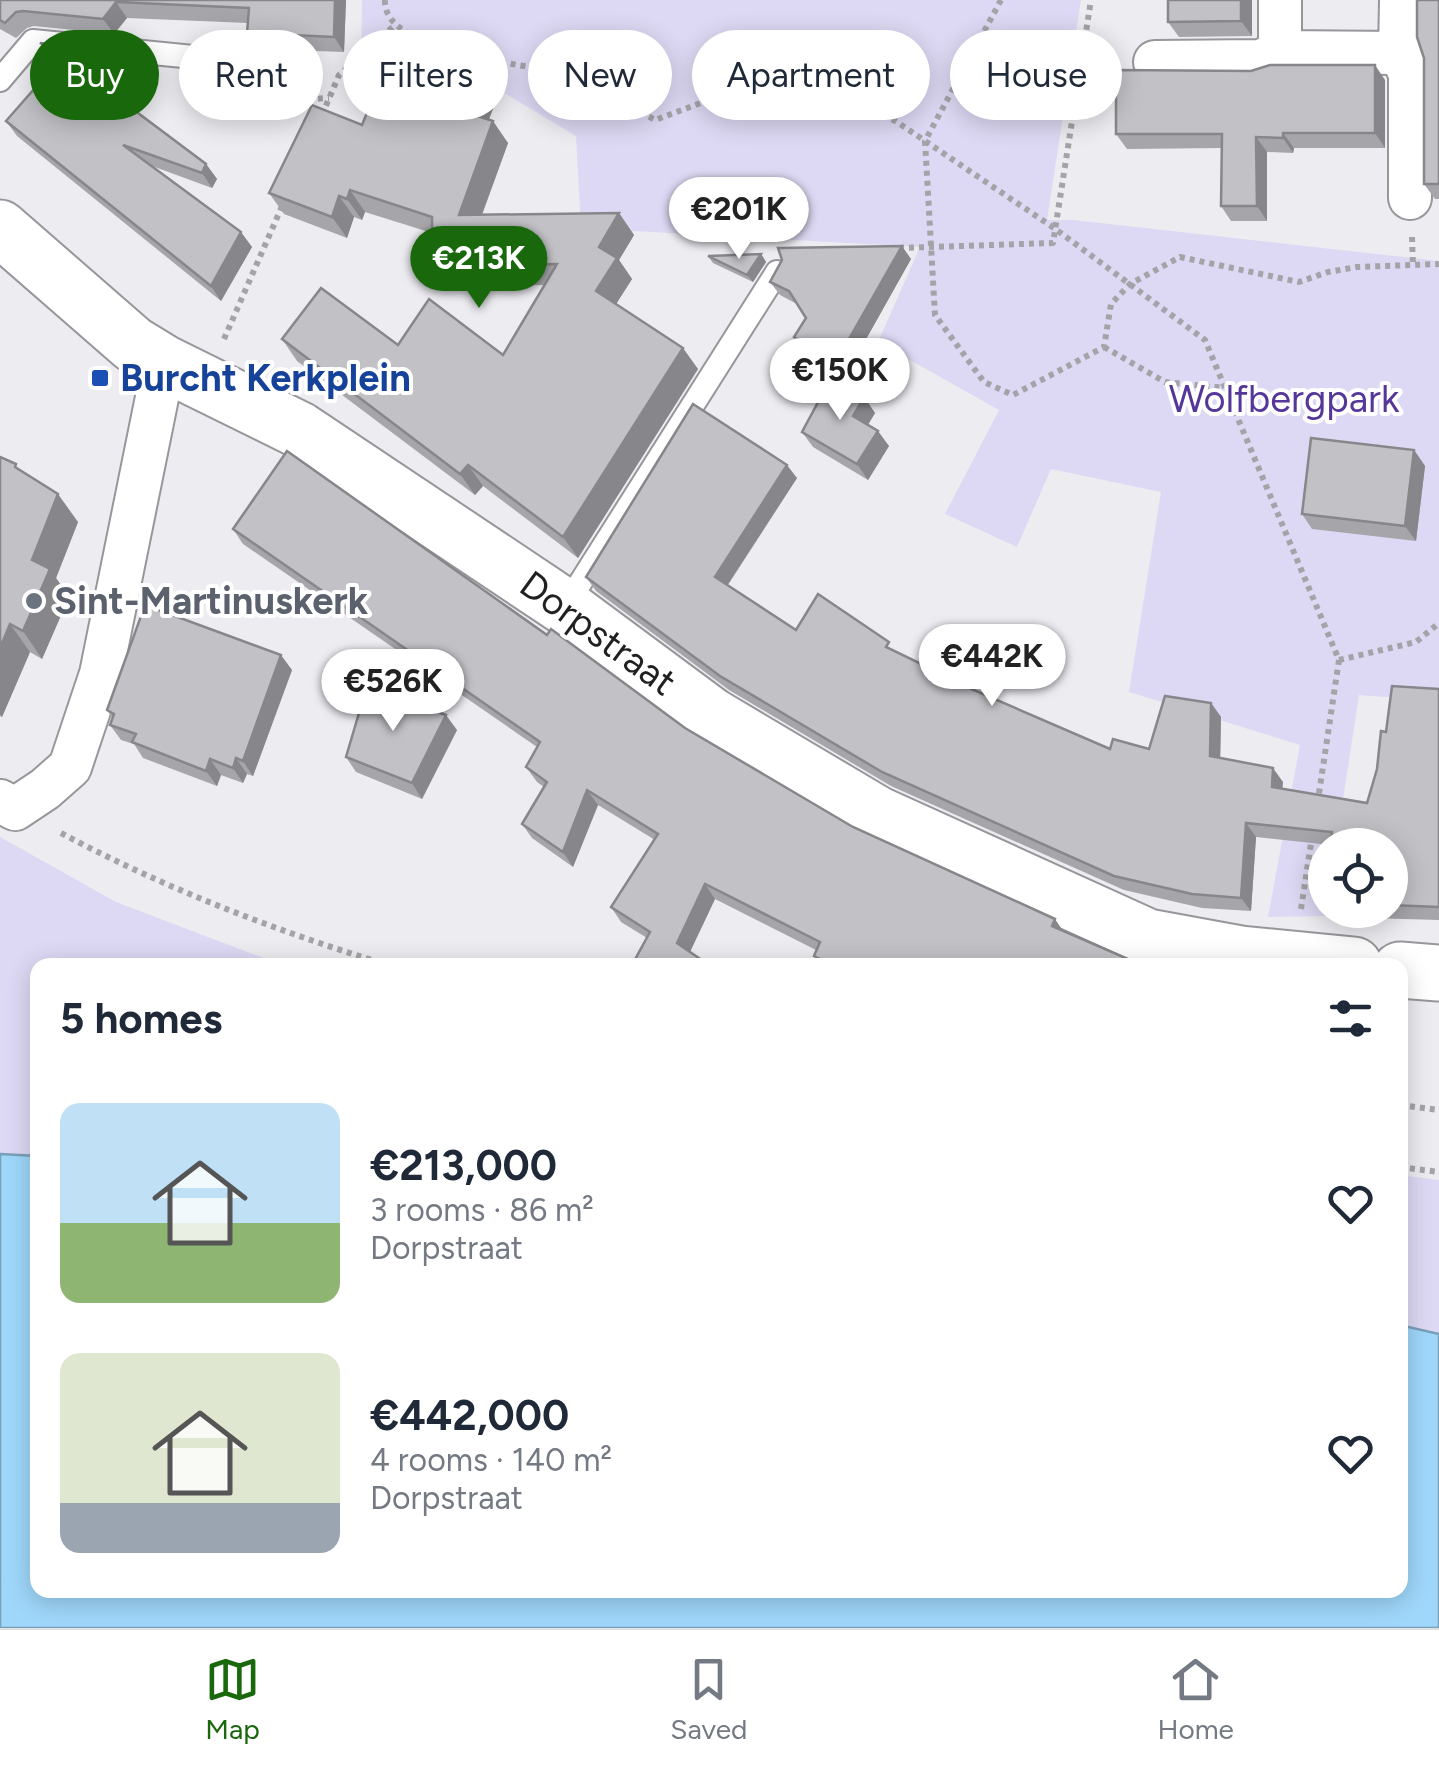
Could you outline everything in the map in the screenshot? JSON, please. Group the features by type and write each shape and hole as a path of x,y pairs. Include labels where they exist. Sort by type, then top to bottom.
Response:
{"street":[{"path":"1280,0 1280,52"},
{"path":"1401,0 1400,53 1410,73 1410,198"},
{"path":"1155,62 1261,60 1280,52 1400,53"},
{"name":"Dorpstraat","path":"0,228 134,344 300,430 565,607 712,716 877,814 1148,937 1278,958"},
{"path":"8,805 45,789 70,767 185,373"},
{"path":"1408,971 1439,974"}],"lane":[{"path":"0,80 33,41 179,56"},
{"path":"565,607 776,272"}],"path":[{"path":"385,0 384,9 395,25 422,41 480,58 570,74 655,120 757,82 801,79 851,95 1054,228 1205,340 1339,660 1316,810"},
{"path":"1001,0 925,141 935,316 984,382 1014,396 1104,347"},
{"path":"884,249 1053,243 1091,0"},
{"path":"323,112 339,75 395,25"},
{"path":"323,98 329,98"},
{"path":"185,373 290,187"},
{"path":"1104,347 1110,304 1130,284 1180,258 1299,282 1357,267 1439,264"},
{"path":"1104,347 1165,382 1226,388"},
{"path":"1339,660 1416,642 1439,623"},
{"path":"8,805 131,870 364,958"},
{"path":"1267,957 1308,842"},
{"path":"1408,1106 1439,1110"},
{"path":"1408,1168 1439,1172"}],"green space":[{"name":"Wolfbergpark","path":"362,0 1081,0 1076,30 950,30 950,120 1062,120 1047,220 1439,261 1439,701 1359,695 1339,828 1308,828 1308,916 1268,917 1300,745 1129,692 1161,492 1051,469 1017,547 945,514 999,410 878,342 920,247 581,228 576,136 549,120 672,120 672,30 528,30 528,107 508,95 508,30 362,30"},
{"path":"0,837 116,902 264,958 30,958 30,1156 0,1154"},
{"path":"1408,1176 1439,1180 1439,1334 1408,1327"}],"water":[{"path":"0,1154 30,1156 30,1598 1408,1598 1408,1327 1439,1334 1439,1628 0,1628"}],"building":[{"path":"0,0 335,0 334,37 323,36 323,30 247,30 249,8 116,2 103,19 23,11 16,12 5,23 0,20"},
{"path":"1168,0 1241,0 1241,21 1168,22"},
{"path":"1417,0 1439,0 1439,184 1424,184 1424,58 1417,37"},
{"path":"1270,65 1375,65 1375,133 1283,133 1283,138 1256,137 1257,206 1221,206 1222,134 1116,134 1116,120 1122,120 1122,70 1251,71"},
{"path":"30,94 30,120 147,120 206,164 202,173 123,145 241,232 211,286 6,121"},
{"path":"323,109 362,125 364,120 493,121 459,215 619,213 599,247 617,258 596,291 683,348 563,537 468,465 460,474 282,339 321,288 398,345 429,299 503,355 557,264 433,265 432,217 350,190 347,199 339,196 332,217 269,193 305,120 323,120"},
{"path":"902,246 837,360 794,337 806,318 789,291 770,282 782,260 778,248"},
{"path":"761,254 747,275 708,256"},
{"path":"831,378 864,397 853,416 878,431 857,464 802,432"},
{"path":"693,404 787,465 715,577 796,630 818,594 889,642 886,647 939,675 1110,749 1113,739 1149,749 1165,696 1211,703 1210,756 1273,768 1272,787 1367,803 1377,769 1381,731 1386,732 1392,686 1439,689 1439,907 1408,906 1408,828 1308,829 1246,823 1241,898 1192,894 1114,876 882,772 720,676 586,577"},
{"path":"1311,438 1414,450 1405,526 1302,514"},
{"path":"287,451 547,635 551,629 685,728 853,827 1055,919 1052,926 1126,958 818,958 814,956 820,942 705,884 677,943 699,958 636,958 650,932 611,907 658,834 587,790 563,852 522,824 547,782 526,767 540,742 233,529"},
{"path":"0,457 58,494 32,560 50,569 23,631 10,624 0,648"},
{"path":"145,605 281,655 243,761 236,758 233,768 210,759 206,771 132,742 136,734 110,725 114,714 107,710"},
{"path":"367,686 446,715 412,783 346,757"}],"place":[{"name":"Burcht Kerkplein","path":"100,378"},
{"name":"Sint-Martinuskerk","path":"34,601"}]}
